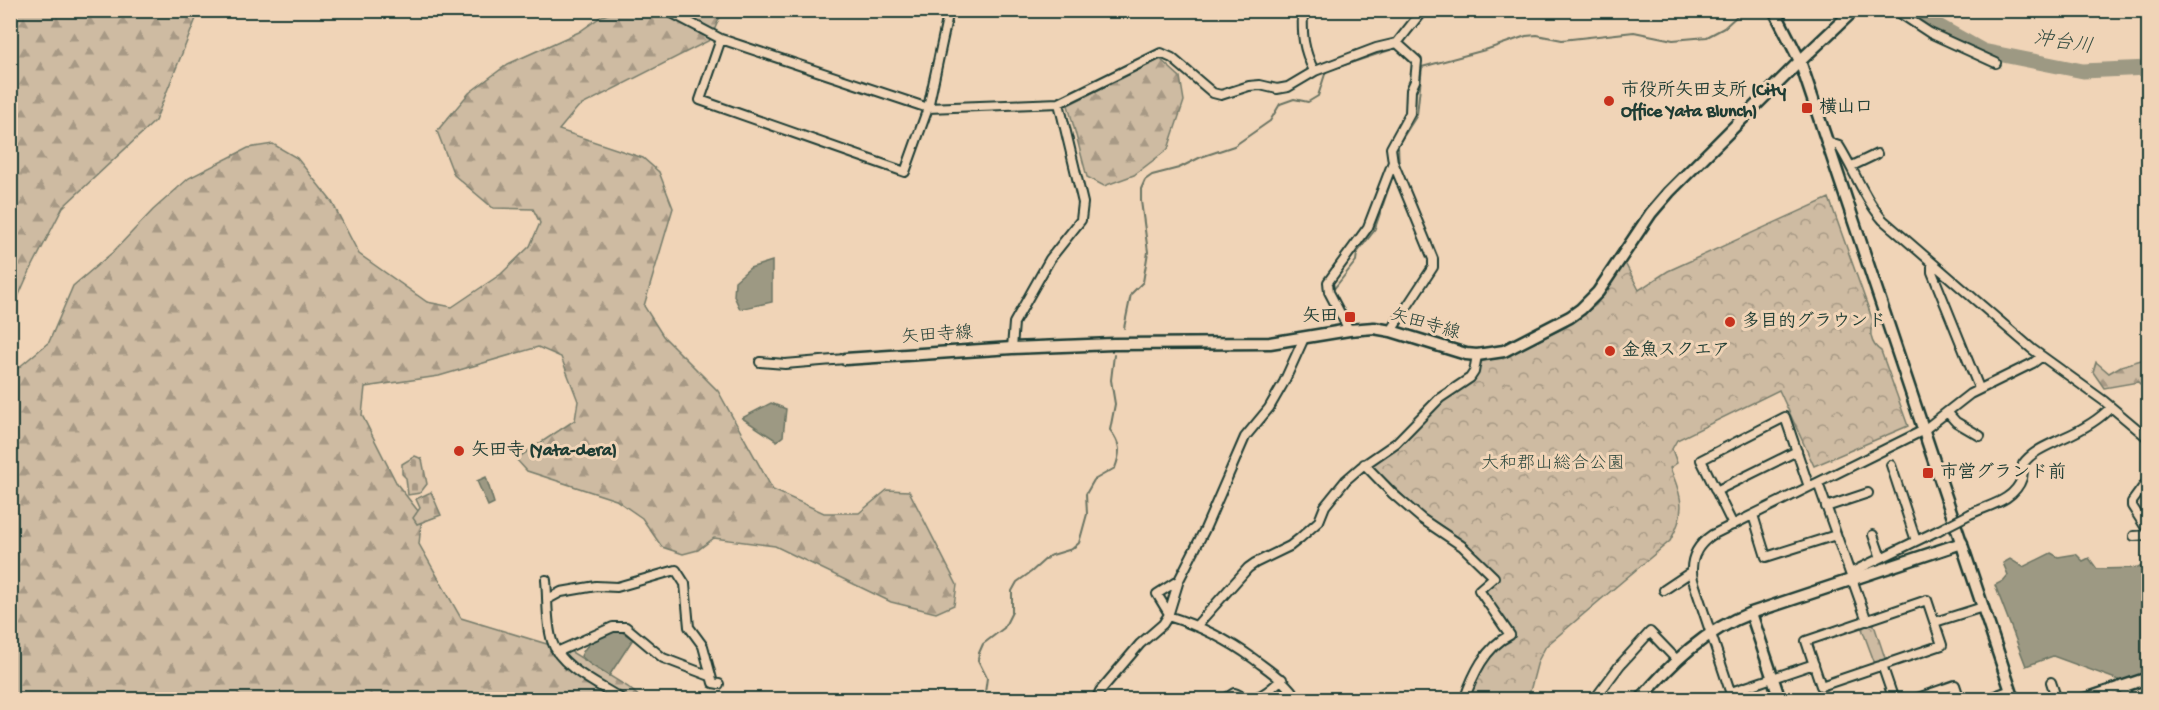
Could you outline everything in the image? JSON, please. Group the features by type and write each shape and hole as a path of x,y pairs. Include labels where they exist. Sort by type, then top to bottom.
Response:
{"street":[{"path":"666,10 721,39 928,108 1059,103 1161,52 1172,58 1213,93 1221,95 1260,85 1277,89 1288,87 1314,71 1376,48 1397,44 1423,10"},
{"path":"721,39 700,100 905,172 928,108 949,10"},
{"path":"1302,10 1304,51 1314,71"},
{"path":"1773,10 1800,61 2013,695 1984,699"},
{"name":"矢田寺線","path":"845,359 1113,344 1270,343 1374,328 1477,355 1493,354 1514,347 1570,317 1589,302 1665,196 1854,10"},
{"path":"1895,10 1930,33 1996,63"},
{"path":"1391,331 1433,267 1433,259 1395,168 1391,148 1410,113 1411,90 1417,67 1417,61 1397,44"},
{"path":"1012,348 1014,323 1050,259 1081,220 1083,203 1059,103"},
{"path":"1827,142 1839,146 1876,212 2041,357 2111,407 2148,438"},
{"path":"1852,166 1877,154"},
{"path":"1349,330 1329,292 1328,282 1368,226 1395,168"},
{"path":"1932,262 1932,272 1979,388"},
{"path":"1096,699 1133,651 1163,624 1179,580 1205,529 1245,437 1277,395 1292,368 1304,338"},
{"path":"1197,625 1248,568 1290,546 1300,538 1319,521 1325,506 1346,480 1364,464 1396,443 1440,398 1470,378 1474,372 1477,355"},
{"path":"1814,664 1772,678 1732,696 1691,572 1695,551 1702,543 1733,525 1924,430 1979,388 2041,357"},
{"path":"760,362 785,364 845,359"},
{"path":"1851,576 1881,558 1972,513 1999,503 2013,492 2022,480 2026,460 2106,413 2111,407"},
{"path":"1947,412 1956,422 1980,436"},
{"path":"1733,525 1701,460 1785,417 1809,487"},
{"path":"1716,491 1797,451"},
{"path":"1364,464 1393,494 1422,519 1462,546 1494,577 1479,590 1510,635 1499,642 1482,661 1471,680 1464,699"},
{"path":"1891,465 1916,541"},
{"path":"2134,536 2148,533 2132,506 2132,502 2148,480"},
{"path":"1818,483 1867,621"},
{"path":"1826,507 1868,493"},
{"path":"1753,515 1766,558 1836,535"},
{"path":"1873,535 1881,558"},
{"path":"1641,699 1692,646 1711,632 1750,613 1851,576 1962,543"},
{"path":"548,599 561,592 596,586 617,587 676,570 685,584 689,627 703,646 713,683 719,684"},
{"path":"1665,590 1691,572"},
{"path":"546,580 552,641 557,652 568,664 623,699"},
{"path":"1179,580 1157,594 1168,614 1197,625 1240,647 1282,679 1298,699"},
{"path":"1927,600 1935,622 1942,645 1821,686 1806,641 1927,600"},
{"path":"1935,622 1983,607"},
{"path":"1750,613 1780,699"},
{"path":"557,652 613,627 626,627 663,658 710,675"},
{"path":"1594,699 1620,665 1650,632 1677,660"},
{"path":"1882,665 1894,699"},
{"path":"2082,699 2148,678"},
{"path":"1223,699 1234,693 1246,698 1256,696 1270,690 1282,679"},
{"path":"2051,682 2057,699"},
{"path":"1912,699 1955,685 1960,699"},
{"path":"2122,686 2130,699"}],"green space":[{"path":"11,10 199,11 155,121 63,207 11,313"},
{"path":"620,10 722,12 710,40 578,107 559,130 643,158 659,172 673,208 644,306 663,336 718,391 773,490 824,513 859,513 887,490 909,491 957,585 954,605 936,613 891,602 775,546 714,538 698,550 683,554 662,547 642,518 616,500 527,471 516,459 575,420 578,401 561,357 538,347 439,376 365,387 362,415 397,484 422,516 419,544 461,618 570,651 628,687 642,699 11,700 11,374 49,342 73,286 113,252 153,210 189,178 248,148 273,144 297,158 332,202 359,254 427,302 452,307 501,274 530,246 540,223 533,209 493,208 454,175 437,131 469,93 508,64 579,32 602,16"},
{"path":"1160,59 1180,77 1184,101 1168,149 1134,175 1104,186 1087,177 1068,105"},
{"name":"大和郡山総合公園","path":"1829,198 1873,321 1871,333 1873,341 1881,351 1908,426 1814,466 1779,390 1677,440 1672,449 1677,463 1670,468 1680,496 1681,513 1670,541 1546,646 1538,661 1528,699 1465,699 1483,663 1512,632 1482,591 1497,575 1463,540 1421,513 1369,463 1441,402 1474,378 1482,361 1506,357 1566,327 1596,305 1625,263 1639,290 1668,271"},
{"path":"2148,358 2148,392 2138,382 2104,388 2093,372 2096,362 2109,373 2121,366"},
{"path":"415,456 422,459 427,484 420,493 408,495 406,478 402,474 402,464"},
{"path":"431,492 441,515 417,524 413,518 420,508 416,499"},
{"path":"1873,622 1886,661 1875,664 1861,626"}],"shaded area":[{"path":"772,261 772,302 740,309 734,296 735,281 750,268"},
{"path":"771,403 786,409 783,436 777,441 742,418"},
{"path":"486,477 494,503 488,506 477,481"},
{"path":"2051,553 2058,557 2076,554 2083,561 2089,558 2097,569 2138,568 2148,562 2148,672 2121,681 2053,656 2026,666 1995,585 2008,575 2003,563 2010,559 2023,567"},
{"path":"613,630 619,630 633,639 609,676 581,656 594,640"}],"waterway":[{"path":"1124,328 1131,294 1143,282 1148,252 1141,201 1141,189 1145,180 1152,175 1179,168 1201,157 1234,146 1270,121 1280,104 1294,99 1308,102 1318,96 1326,71 1396,48 1413,65 1422,67 1526,36 1537,35 1562,40 1634,32 1673,40 1707,37 1724,28 1738,15 1739,10"},
{"name":"沖台川","path":"1910,10 1983,51 2083,71 2148,68"},
{"path":"1399,168 1398,145 1417,115 1422,67"},
{"path":"1333,290 1356,261 1357,253 1374,231 1392,178 1396,173"},
{"path":"984,700 987,678 978,660 979,653 983,644 1004,628 1012,612 1012,591 1017,582 1049,556 1072,549 1079,543 1087,514 1086,494 1094,480 1115,468 1119,448 1110,430 1115,404 1111,380 1114,355"}],"place":[{"name":"市役所矢田支所 (City Office Yata Blunch)","path":"1609,101"},
{"name":"横山口","path":"1807,108"},
{"name":"矢田","path":"1350,317"},
{"name":"多目的グラウンド","path":"1730,322"},
{"name":"金魚スクエア","path":"1610,351"},
{"name":"矢田寺 (Yata-dera)","path":"459,451"},
{"name":"市営グランド前","path":"1928,473"}]}
